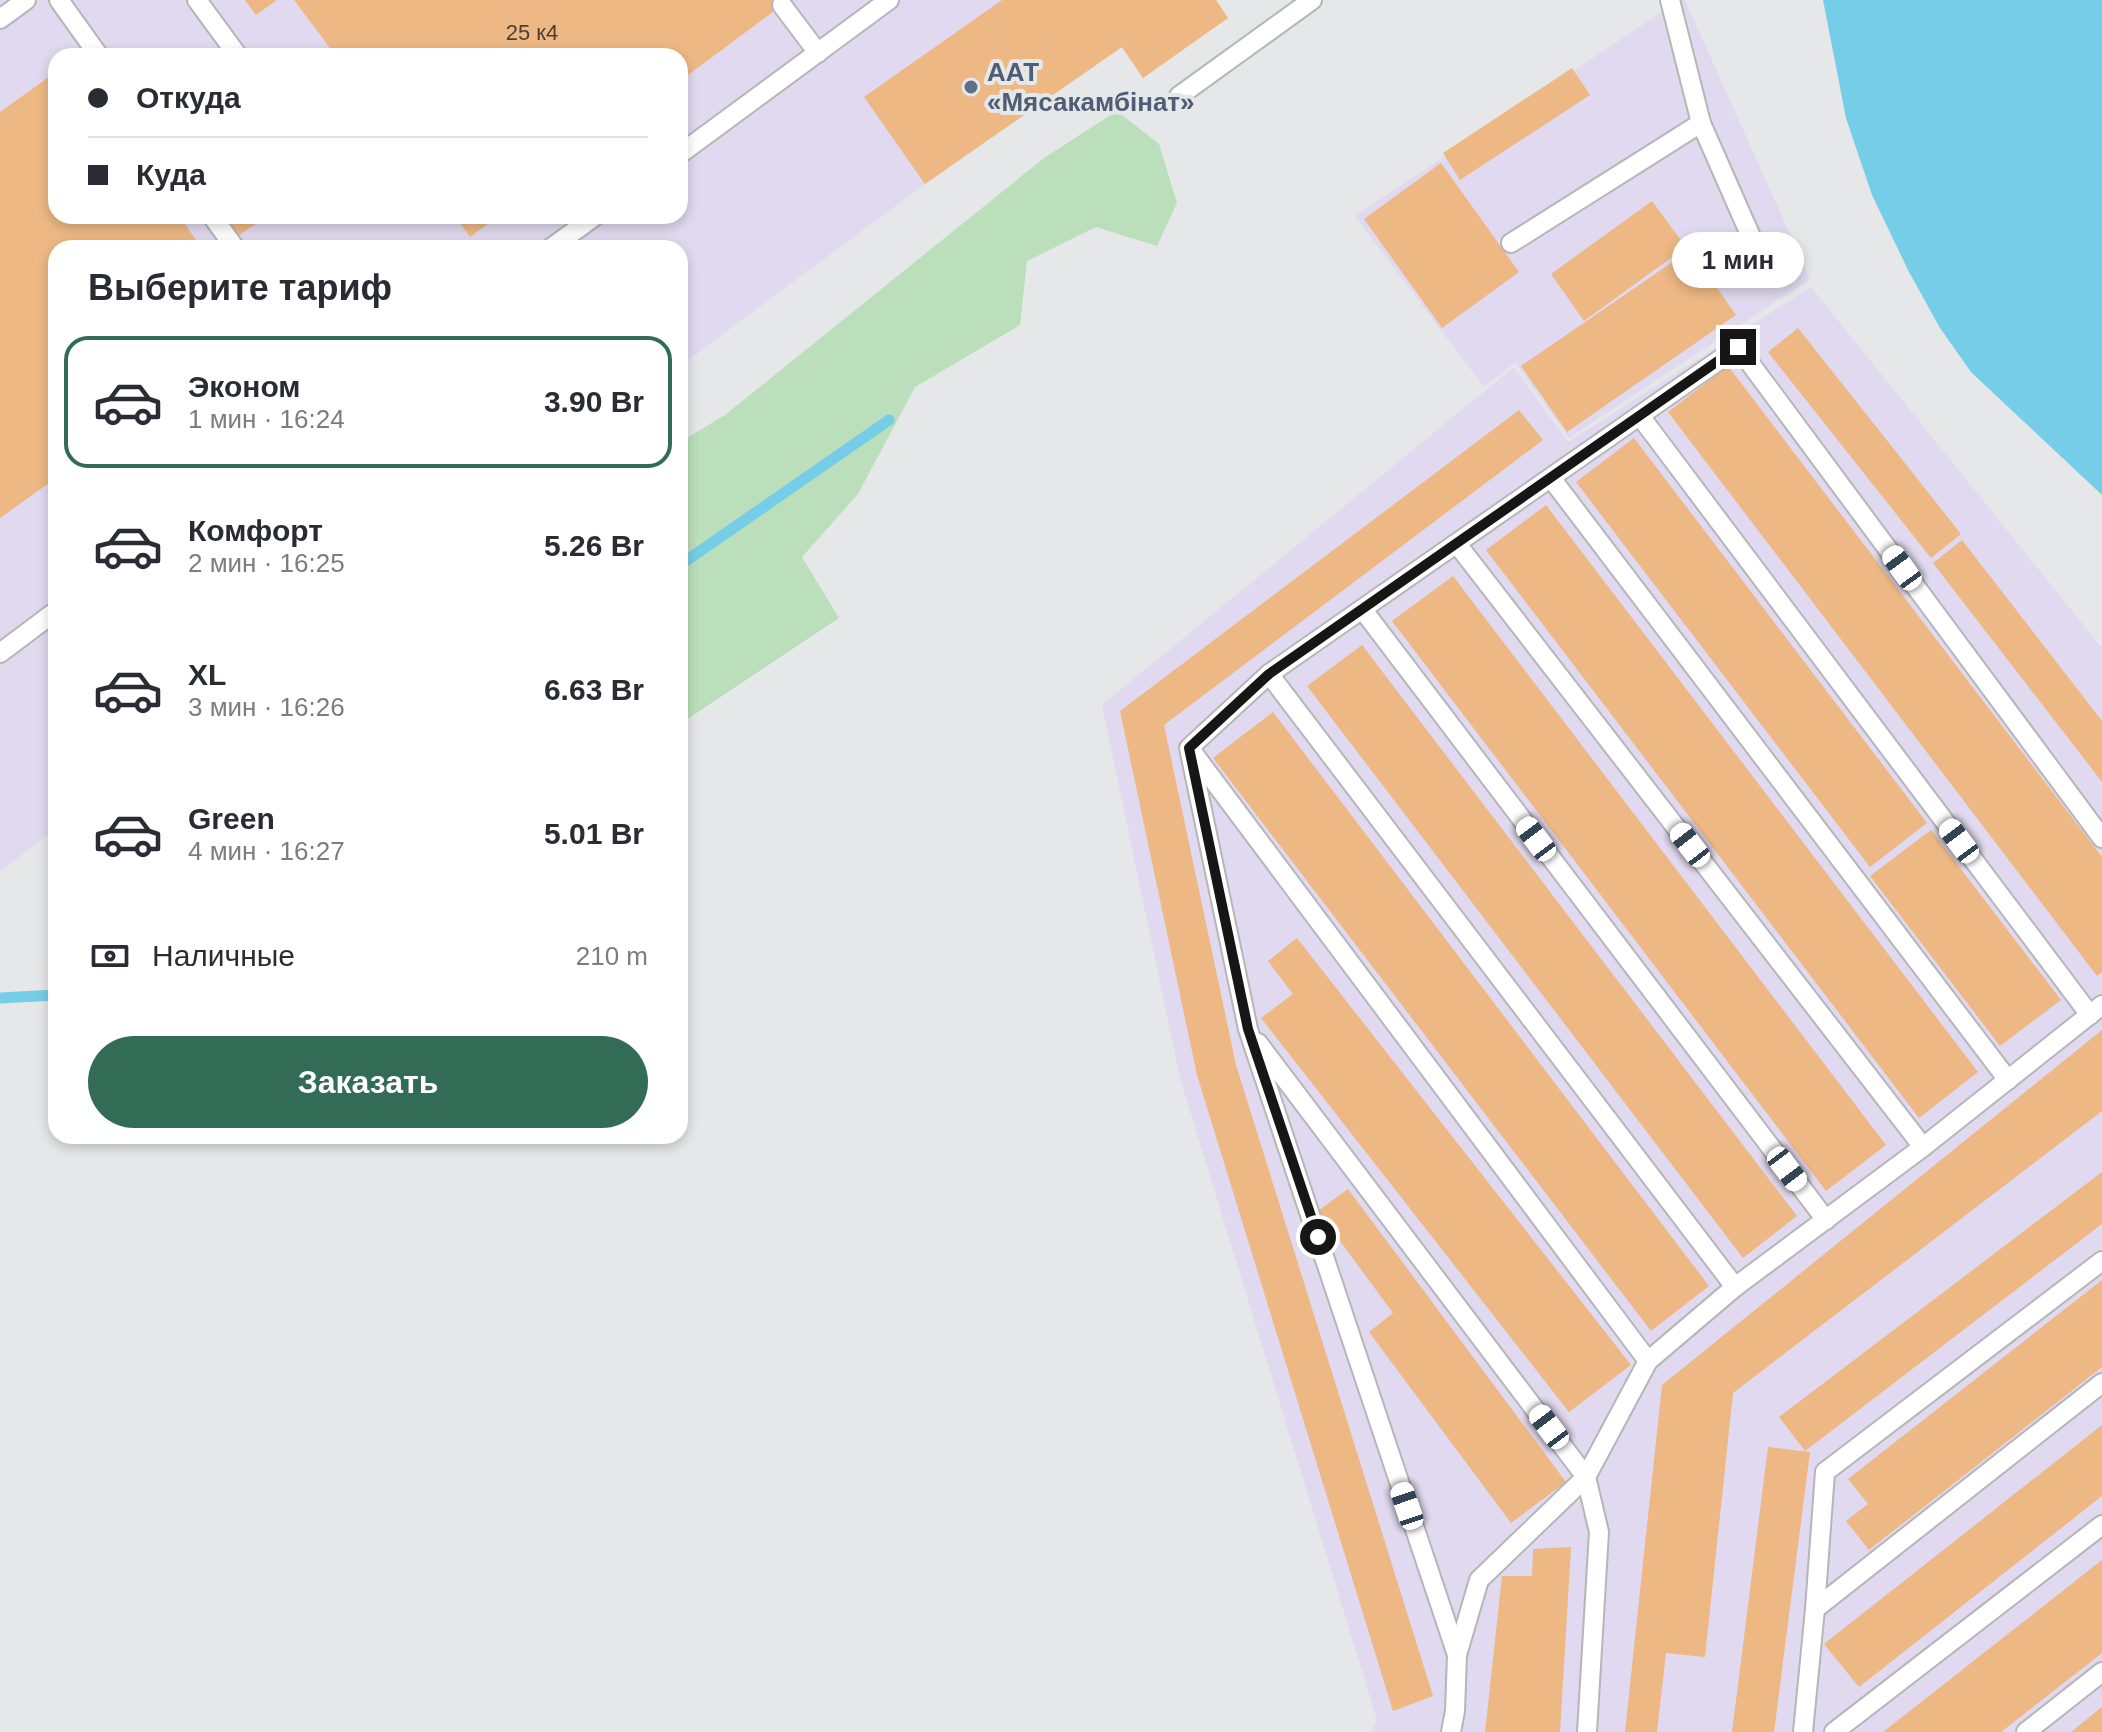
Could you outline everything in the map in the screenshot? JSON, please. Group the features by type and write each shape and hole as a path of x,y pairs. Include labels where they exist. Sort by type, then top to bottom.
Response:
{"lane":[{"path":"0,19 26,0"},
{"path":"59,0 93,48"},
{"path":"197,0 232,48"},
{"path":"688,148 889,0"},
{"path":"1179,96 1312,0"},
{"path":"1670,0 1701,123 1763,264"},
{"path":"782,5 818,53"},
{"path":"1511,243 1701,123"},
{"path":"562,240 584,224"},
{"path":"1189,748 1269,674 1738,347 2102,838"},
{"path":"1451,1732 1457,1655 1479,1580 1586,1477 1648,1361 1735,1287 1923,1147 2096,1010 1640,416"},
{"path":"1551,478 2008,1080"},
{"path":"1457,544 1923,1147"},
{"path":"1363,610 1826,1220"},
{"path":"0,653 48,617"},
{"path":"1269,674 1735,1287"},
{"path":"1189,748 1248,1029 1457,1655"},
{"path":"1189,748 1648,1361"},
{"path":"1248,1029 1586,1477 1599,1532 1587,1732"},
{"path":"1803,1732 1825,1472 2102,1261"},
{"path":"1815,1609 2102,1383"},
{"path":"1834,1732 2102,1525"},
{"path":"2026,1732 2102,1672"}],"shaded area":[{"path":"0,0 1216,0 1228,18 1143,78 1121,47 925,184 688,360 688,240 48,240 48,835 0,871"},
{"path":"1680,0 1685,0 1810,279 1569,438 1515,363 1484,387 1355,216"},
{"path":"1811,287 2102,648 2102,1732 1371,1732 1377,1720 1180,1078 1102,705 1514,367 1568,442"}],"green space":[{"path":"1117,111 1159,144 1177,203 1157,246 1096,227 1027,261 1020,325 915,387 858,494 802,557 839,618 688,719 688,437 725,415 1044,158"}],"water":[{"path":"1823,0 2102,0 2102,495 1971,372 1940,328 1872,195 1846,118"}],"building":[{"path":"245,0 277,0 256,15"},
{"path":"294,0 789,0 688,75 688,48 330,48"},
{"name":"ААТ «Мясакамбінат»","path":"1002,0 1216,0 1228,18 1143,78 1122,47 925,184 864,97"},
{"path":"1572,68 1590,95 1460,180 1443,153"},
{"path":"48,78 48,224 185,224 196,240 48,240 48,484 0,518 0,112"},
{"path":"1441,163 1519,272 1442,328 1364,219"},
{"path":"1652,201 1686,247 1584,321 1551,274"},
{"path":"211,224 255,224 232,240 222,240"},
{"path":"461,224 488,224 470,237"},
{"path":"1690,250 1736,315 1567,432 1521,366"},
{"path":"1798,328 1961,534 1931,558 1768,352"},
{"path":"1728,366 2102,857 2102,972 2097,976 1668,412"},
{"path":"1519,410 1543,440 1164,725 1236,1065 1433,1696 1393,1711 1197,1075 1120,711"},
{"path":"1634,438 1927,823 1870,867 1576,482"},
{"path":"1546,505 1978,1072 1919,1118 1486,550"},
{"path":"1962,540 2102,721 2102,782 1933,563"},
{"path":"1453,576 1886,1145 1826,1191 1392,621"},
{"path":"1362,645 1797,1216 1743,1258 1307,686"},
{"path":"1273,712 1709,1286 1651,1331 1213,758"},
{"path":"1931,830 2061,1000 2000,1046 1870,876"},
{"path":"1297,938 1631,1365 1569,1412 1261,1018 1293,994 1268,961"},
{"path":"2102,1030 2102,1111 1733,1393 1705,1657 1666,1653 1657,1732 1625,1732 1662,1385"},
{"path":"2102,1172 2102,1224 1805,1451 1779,1417"},
{"path":"1348,1189 1566,1482 1511,1523 1369,1332 1393,1313 1318,1211"},
{"path":"2102,1280 2102,1367 1869,1550 1846,1521 1868,1504 1848,1479"},
{"path":"2102,1425 2102,1496 1859,1687 1824,1644"},
{"path":"1768,1447 1810,1452 1774,1732 1732,1732"},
{"path":"1571,1547 1560,1732 1485,1732 1502,1576 1532,1576 1533,1549"},
{"path":"2102,1560 2102,1653 2001,1732 1883,1732"},
{"path":"2102,1707 2102,1732 2071,1732"}],"waterway":[{"path":"688,559 889,420"},
{"path":"0,998 48,995"}],"place":[{"name":"ААТ «Мясакамбінат»","path":"971,87"}],"route":[{"path":"1318,1237 1248,1029 1189,748 1269,674 1738,347"}]}
